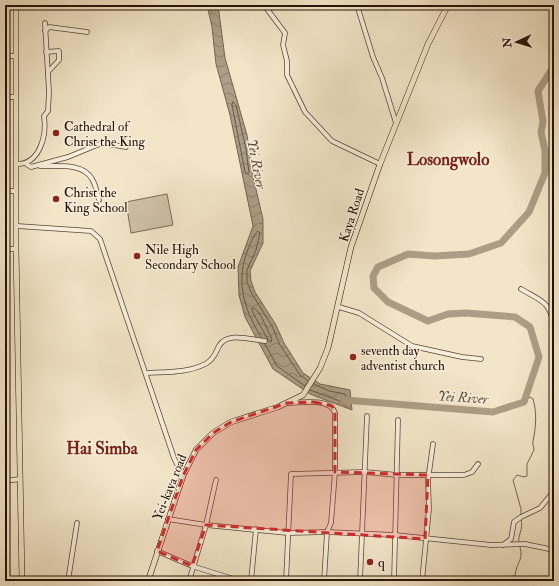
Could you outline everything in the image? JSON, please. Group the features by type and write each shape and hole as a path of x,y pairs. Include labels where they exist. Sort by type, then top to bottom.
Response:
{"main road":[{"path":"16,5 16,249 22,581"},
{"name":"Kaya Road","path":"303,395 317,373 328,348 339,307 351,247 380,164 428,44 448,5"},
{"name":"Yei-kaya road","path":"148,581 183,476 196,450 213,433 231,422 287,403 303,395"}],"street":[{"path":"264,5 285,33 283,45 287,61 287,75 305,112 332,141 380,164"},
{"path":"357,5 396,123"},
{"path":"16,164 25,163 40,150 44,138 44,116 48,111 48,72 45,23"},
{"path":"45,31 49,28 87,32"},
{"path":"46,52 59,51 59,60 48,72"},
{"path":"5,56 15,56"},
{"path":"5,97 15,97"},
{"path":"36,166 68,157 102,143 126,147"},
{"path":"25,163 31,167 77,168 87,172 92,179 99,200"},
{"path":"5,191 16,191"},
{"path":"17,226 91,231 100,239 174,458 183,476"},
{"path":"5,249 16,249"},
{"path":"521,289 544,302 552,315 554,326"},
{"path":"339,307 359,313 412,346 462,357 481,359"},
{"path":"146,373 195,368 208,363 213,358 220,343 225,339 250,338 265,341"},
{"path":"287,403 314,402 332,406 335,413 335,472 331,523 327,532 324,581"},
{"path":"360,581 367,416"},
{"path":"394,581 398,420"},
{"path":"422,581 429,509 428,476 433,444"},
{"path":"286,581 291,474 365,472 428,476 468,474 478,464"},
{"path":"5,481 20,479"},
{"path":"189,581 192,566 206,525 216,480"},
{"path":"503,545 511,539 514,522 540,508 554,491"},
{"path":"168,519 206,525 288,533 327,532 362,535 395,535 425,539 503,545 522,544 554,550"},
{"path":"68,581 77,523"},
{"path":"251,581 256,529"},
{"path":"157,551 192,566 240,581"}],"highlighted area":[{"path":"314,402 332,406 335,413 335,472 428,475 425,539 206,525 192,566 157,551 183,476 196,450 213,433 231,422 287,403"}],"shaded area":[{"path":"167,194 173,225 131,233 126,202"}],"water":[{"path":"207,5 218,5 225,58 247,135 254,181 263,219 263,243 250,271 251,281 255,292 276,325 284,343 303,373 320,384 350,390 352,410 310,394 273,369 245,317 239,295 238,267 253,226 230,115 216,64 212,27"}],"waterway":[{"name":"Yei River","path":"342,398 345,400 493,412 524,402 539,357 530,327 515,317 466,313 448,314 428,321 388,302 374,288 373,276 378,267 408,254 434,256 469,254 501,243 529,212 545,173 545,151 541,132 543,122 538,91 554,66"},
{"path":"521,515 521,509 513,480 517,475 524,477 527,476 527,464 534,450 533,442 536,420 533,399 530,397 524,402"},
{"path":"519,543 522,526 521,518"},
{"path":"504,581 505,577 515,576 521,555 520,547"}],"place":[{"name":"Cathedral of Christ the King","path":"56,133"},
{"name":"Christ the King School","path":"56,199"},
{"name":"Nile High Secondary School","path":"137,256"},
{"name":"seventh day adventist church","path":"353,357"},
{"name":"q","path":"370,562"}],"district":[{"name":"Losongwolo","path":"448,159"},
{"name":"Hai Simba","path":"102,448"}]}
